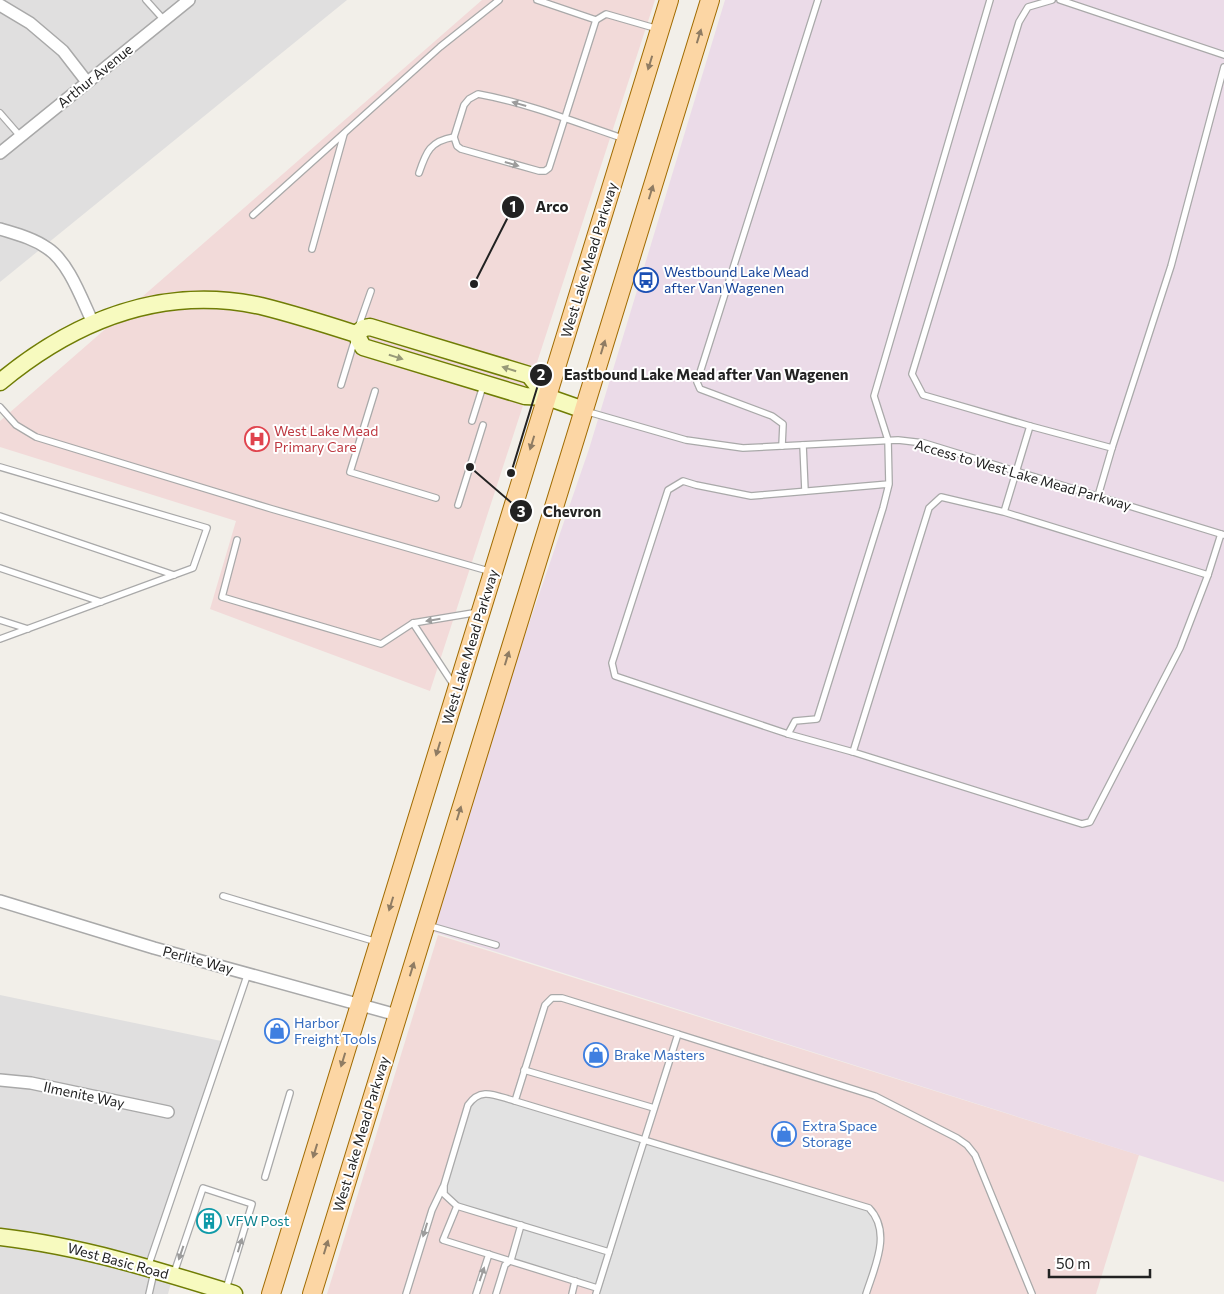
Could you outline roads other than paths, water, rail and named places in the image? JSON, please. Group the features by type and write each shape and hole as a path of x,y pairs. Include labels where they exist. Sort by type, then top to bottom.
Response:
{"main road":[{"name":"West Lake Mead Parkway","path":"271,1294 670,0"},
{"name":"West Lake Mead Parkway","path":"312,1294 710,0"},
{"path":"0,382 19,366 53,343 93,323 123,311 151,304 182,300 213,300 261,306 356,334 363,347 525,396 547,397 584,410"},
{"path":"356,334 364,328 370,327 529,375 547,397"},
{"name":"West Basic Road","path":"0,1237 59,1245 173,1275 230,1293"}],"street":[{"name":"Arthur Avenue","path":"0,153 189,0"},
{"path":"0,5 30,23 63,51 87,82"},
{"path":"0,230 25,237 48,248 66,267 93,323"},
{"name":"Perlite Way","path":"0,901 154,948 397,1015"},
{"name":"Ilmenite Way","path":"0,1080 31,1083 168,1112"}],"lane":[{"path":"146,0 164,20"},
{"path":"253,215 440,47 499,0"},
{"path":"537,0 596,20"},
{"path":"782,446 783,424 772,416 700,389 697,382 818,0"},
{"path":"788,734 795,721 817,719 884,508 888,484 888,440 874,396 990,0"},
{"path":"1052,0 1028,7 1019,22 912,374 923,394 1112,448"},
{"path":"1060,0 1224,55"},
{"path":"626,139 565,119 521,104 478,94 469,99 464,105 454,137 457,146 461,149 539,171 545,171 549,168 565,119 596,20 606,14 660,30"},
{"path":"1098,496 1171,266 1224,66"},
{"path":"0,114 20,136"},
{"path":"312,249 344,134"},
{"path":"419,173 428,150 444,139 454,137"},
{"path":"341,385 371,291"},
{"path":"472,421 484,384"},
{"path":"375,391 350,472 436,498"},
{"path":"0,407 16,425 36,437 244,501 493,573"},
{"name":"Access to West Lake Mead Parkway","path":"584,410 686,440 743,448 888,440 924,443 1222,534"},
{"path":"458,504 483,425"},
{"path":"1004,512 1030,426"},
{"path":"803,445 805,491"},
{"path":"0,467 207,528 193,568 0,639"},
{"path":"888,484 751,496 696,485 683,480 668,490 612,663 615,676 788,734 853,752 1082,824 1090,822 1180,648 1222,534"},
{"path":"853,752 929,508 942,497 1004,512 1208,575"},
{"path":"0,516 174,575"},
{"path":"236,540 222,596 381,644 413,623 481,612"},
{"path":"0,568 101,602"},
{"path":"0,620 28,629"},
{"path":"413,623 456,690"},
{"path":"222,896 379,943"},
{"path":"425,924 496,945"},
{"path":"149,1294 151,1269 248,973"},
{"path":"515,1101 545,1005 552,998 562,998 875,1096 968,1145 975,1155 1032,1294"},
{"path":"456,1206 443,1240 575,1281 597,1291 678,1034"},
{"path":"524,1070 654,1108"},
{"path":"406,1294 432,1210 444,1185 468,1105 472,1098 486,1093 868,1208 876,1215 881,1228 881,1241 866,1294"},
{"path":"264,1177 290,1094"},
{"path":"444,1185 444,1194 456,1206 609,1252"},
{"path":"173,1275 203,1188 252,1204 230,1293"},
{"path":"496,1294 505,1266 510,1260 521,1225"},
{"path":"476,1294 489,1254"},
{"path":"572,1294 575,1281"}],"place":[{"name":"Westbound Lake Mead after Van Wagenen","path":"646,280"},
{"name":"Arco","path":"474,284"},
{"name":"West Lake Mead Primary Care","path":"257,439"},
{"name":"Chevron","path":"470,467"},
{"name":"Eastbound Lake Mead after Van Wagenen","path":"511,473"},
{"name":"Harbor Freight Tools","path":"277,1031"},
{"name":"Brake Masters","path":"596,1055"},
{"name":"Extra Space Storage","path":"784,1134"},
{"name":"VFW Post","path":"209,1221"}]}
